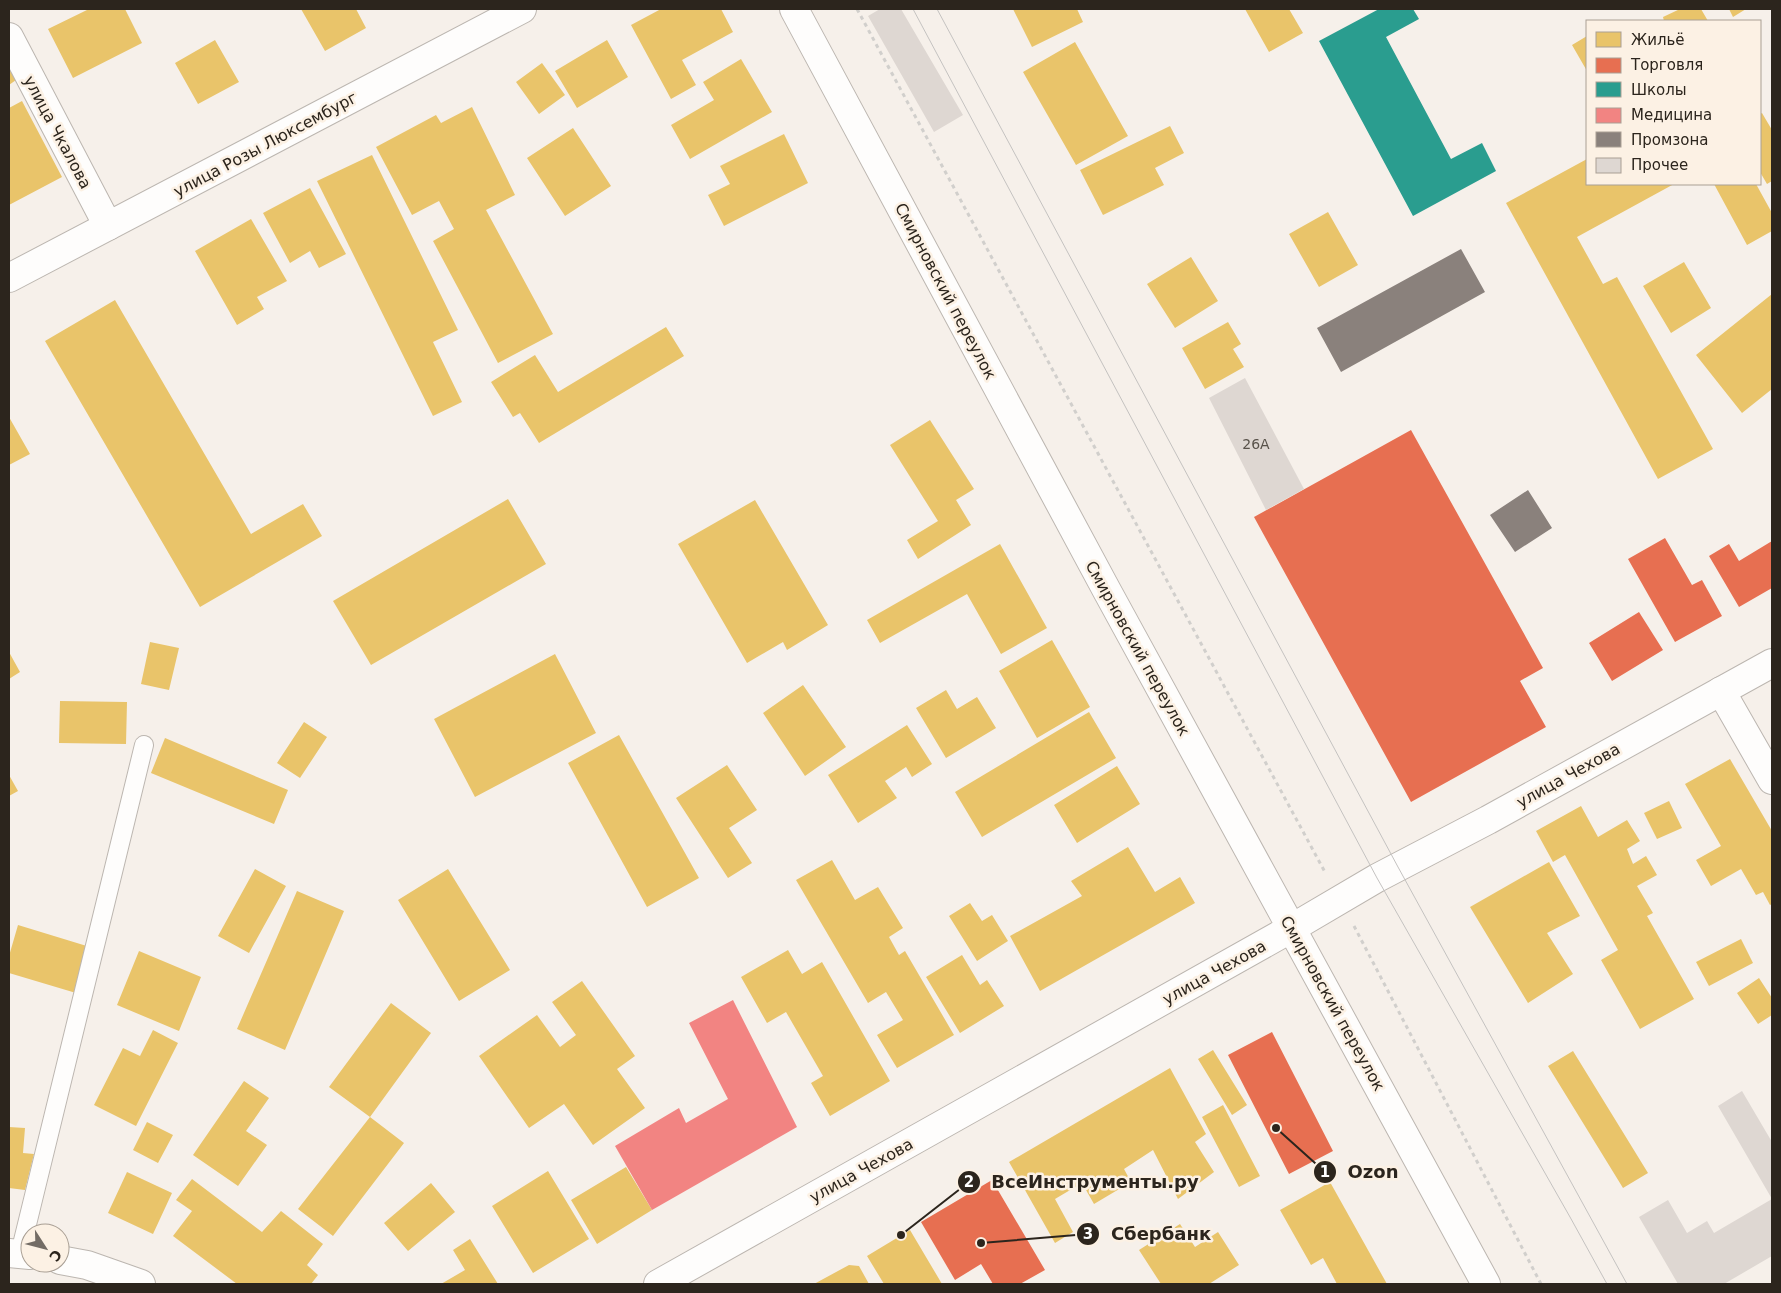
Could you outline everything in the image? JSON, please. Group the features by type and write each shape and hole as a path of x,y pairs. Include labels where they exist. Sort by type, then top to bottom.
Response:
{"main road":[{"name":"улица Розы Люксембург","path":"9,278 522,9"},
{"name":"Смирновский переулок","path":"794,9 1106,589 1486,1284"},
{"name":"улица Чкалова","path":"9,37 108,226"},
{"name":"улица Чехова","path":"658,1284 1340,900 1772,663"},
{"path":"1721,691 1772,780"},
{"path":"70,1262 87,1265 141,1284"}],"lane":[{"path":"28,1223 144,745"}],"path":[{"path":"857,9 1340,900 1541,1284"}],"building: Жильё":[{"path":"89,9 125,9 142,43 73,78 48,29"},
{"path":"301,9 356,9 366,28 325,51"},
{"path":"661,9 721,9 733,32 682,60 696,85 671,99 631,25"},
{"path":"1013,9 1077,9 1083,22 1032,47"},
{"path":"1245,9 1289,9 1303,33 1269,52"},
{"path":"1680,9 1701,9 1707,20 1664,20 1663,17"},
{"path":"1729,9 1746,9 1733,17"},
{"path":"1586,37 1586,69 1572,45"},
{"path":"215,40 239,82 198,104 175,63"},
{"path":"607,40 628,77 577,108 555,71"},
{"path":"1075,42 1128,136 1076,165 1023,72"},
{"path":"741,59 772,112 690,159 671,125 714,100 703,82"},
{"path":"542,63 565,95 539,114 516,82"},
{"path":"9,67 16,80 9,85"},
{"path":"22,101 62,177 9,205 9,108"},
{"path":"472,107 515,195 486,210 553,334 498,363 433,241 454,229 439,201 412,215 376,147 436,115 441,123"},
{"path":"1761,114 1772,130 1772,181 1767,184 1761,174"},
{"path":"1170,126 1184,153 1155,168 1164,185 1103,215 1080,170"},
{"path":"573,128 611,186 565,216 527,158"},
{"path":"784,134 808,183 724,226 708,195 730,184 720,166"},
{"path":"372,155 458,330 433,342 462,402 433,416 317,181"},
{"path":"1586,160 1586,185 1672,185 1577,237 1603,284 1617,277 1713,449 1658,479 1506,203"},
{"path":"1715,185 1757,185 1772,213 1772,231 1747,245"},
{"path":"310,188 346,254 319,268 310,251 290,263 263,213"},
{"path":"1328,212 1358,265 1319,287 1289,234"},
{"path":"251,219 287,281 257,297 264,309 237,325 195,251"},
{"path":"1191,257 1218,301 1175,328 1147,284"},
{"path":"1684,262 1711,308 1671,333 1643,286"},
{"path":"1772,294 1772,389 1742,413 1696,355"},
{"path":"115,300 251,534 303,504 322,536 200,607 45,341"},
{"path":"1228,322 1241,344 1233,349 1244,367 1205,389 1182,348"},
{"path":"666,327 684,356 539,443 520,413 513,417 491,382 535,355 558,392"},
{"path":"9,417 30,454 9,465"},
{"path":"930,420 974,489 956,500 971,525 918,559 907,540 938,521 890,445"},
{"path":"508,499 546,564 371,665 333,601"},
{"path":"755,500 828,625 787,650 783,642 747,663 678,544"},
{"path":"1000,544 1047,628 1001,654 967,594 880,643 867,620"},
{"path":"1052,640 1090,707 1037,738 999,671"},
{"path":"150,642 179,648 169,690 141,684"},
{"path":"9,652 20,672 9,679"},
{"path":"555,654 596,733 475,797 434,719"},
{"path":"803,685 846,747 805,776 763,713"},
{"path":"946,690 957,709 977,697 996,728 946,758 916,708"},
{"path":"60,701 127,702 126,744 59,743"},
{"path":"1089,712 1116,758 982,837 955,792"},
{"path":"304,722 327,737 300,778 277,763"},
{"path":"907,725 932,764 912,777 906,767 885,781 897,798 858,823 828,775"},
{"path":"619,735 699,878 647,907 568,763"},
{"path":"165,738 288,790 274,824 151,773"},
{"path":"1730,759 1772,831 1772,904 1770,905 1763,892 1756,895 1741,869 1711,886 1696,860 1721,846 1685,784"},
{"path":"727,765 757,810 729,828 752,863 728,878 676,798"},
{"path":"1117,766 1140,804 1077,843 1054,805"},
{"path":"9,775 18,791 9,796"},
{"path":"1669,801 1682,828 1657,839 1644,813"},
{"path":"1581,806 1598,837 1627,820 1640,841 1627,849 1633,864 1646,856 1657,875 1637,886 1653,913 1647,916 1694,999 1640,1029 1601,960 1618,950 1565,855 1553,862 1536,831"},
{"path":"1128,847 1155,892 1180,877 1195,903 1040,991 1010,936 1082,896 1071,881"},
{"path":"832,860 855,900 878,887 903,928 889,937 899,955 905,951 954,1035 897,1068 877,1035 903,1020 886,992 868,1003 796,880"},
{"path":"1549,862 1580,916 1547,933 1573,974 1528,1003 1470,907"},
{"path":"255,869 286,886 249,953 218,936"},
{"path":"448,869 510,970 459,1001 398,900"},
{"path":"297,891 344,911 285,1050 237,1029"},
{"path":"970,903 982,921 992,915 1008,941 977,961 949,916"},
{"path":"18,925 90,947 76,993 9,973 9,956"},
{"path":"1741,939 1753,963 1709,986 1696,962"},
{"path":"788,950 802,974 822,962 890,1081 830,1116 811,1083 823,1076 786,1012 767,1023 741,977"},
{"path":"139,951 201,977 179,1031 117,1005"},
{"path":"962,955 980,985 987,980 1004,1006 960,1033 926,977"},
{"path":"1759,978 1772,998 1772,1015 1758,1024 1737,993"},
{"path":"582,981 635,1056 617,1069 645,1108 593,1145 564,1104 529,1128 479,1056 537,1015 560,1047 576,1035 552,1002"},
{"path":"391,1003 431,1033 370,1117 329,1087"},
{"path":"153,1030 178,1043 136,1126 94,1105 123,1048 140,1056"},
{"path":"1213,1050 1247,1105 1232,1115 1198,1059"},
{"path":"1573,1051 1648,1173 1623,1188 1548,1066"},
{"path":"1170,1068 1206,1134 1195,1142 1214,1172 1178,1199 1153,1150 1124,1169 1131,1182 1094,1204 1082,1183 1055,1199 1073,1232 1055,1243 1009,1162"},
{"path":"244,1081 269,1098 246,1131 267,1145 238,1186 193,1155"},
{"path":"1223,1105 1260,1176 1239,1187 1202,1117"},
{"path":"370,1117 404,1143 333,1236 298,1209"},
{"path":"147,1122 173,1135 158,1163 133,1150"},
{"path":"9,1127 25,1128 23,1153 34,1154 25,1190 9,1188"},
{"path":"626,1167 652,1210 597,1244 571,1200"},
{"path":"548,1171 589,1239 533,1273 492,1206"},
{"path":"127,1172 172,1193 153,1234 108,1213"},
{"path":"192,1179 262,1232 281,1211 323,1244 307,1265 318,1275 311,1284 237,1284 173,1236 192,1211 176,1200"},
{"path":"1330,1182 1387,1284 1337,1284 1323,1258 1311,1265 1280,1210"},
{"path":"431,1183 455,1212 408,1251 384,1223"},
{"path":"1180,1224 1195,1247 1218,1232 1239,1265 1209,1284 1161,1284 1139,1250"},
{"path":"910,1230 942,1284 884,1284 867,1256"},
{"path":"470,1239 498,1284 441,1284 465,1270 453,1250"},
{"path":"849,1265 859,1266 869,1284 814,1284"}],"building: Торговля":[{"path":"1411,430 1543,668 1520,681 1546,727 1411,802 1254,517"},
{"path":"1665,538 1692,585 1702,580 1722,616 1675,642 1628,559"},
{"path":"1772,541 1772,588 1739,607 1709,556 1729,544 1739,561"},
{"path":"1639,612 1663,650 1612,681 1589,643"},
{"path":"1272,1032 1333,1151 1289,1174 1228,1055"},
{"path":"992,1180 1045,1270 1020,1284 993,1284 981,1264 955,1280 921,1222"}],"building: Школы":[{"path":"1379,9 1413,9 1419,19 1386,37 1451,159 1482,143 1496,171 1413,216 1319,41"}],"building: Медицина":[{"path":"733,1000 797,1127 652,1210 615,1146 679,1108 686,1123 728,1099 689,1023"}],"building: Промзона":[{"path":"1461,249 1485,292 1341,372 1317,328"},
{"path":"1528,490 1552,528 1515,552 1490,515"}],"building: Прочее":[{"path":"880,9 901,9 963,115 934,132 868,16"},
{"path":"1245,378 1304,489 1266,510 1209,398"},
{"path":"1742,1091 1772,1142 1772,1199 1718,1106"},
{"path":"1772,1199 1772,1256 1724,1284 1678,1284 1639,1217 1668,1200 1687,1233 1707,1221 1714,1233"}],"tram line":[{"path":"913,9 1377,878 1607,1284"},
{"path":"937,9 1398,867 1627,1284"}],"place":[{"name":"Ozon","path":"1276,1128"},
{"name":"ВсеИнструменты.ру","path":"901,1235"},
{"name":"Сбербанк","path":"981,1243"}]}
